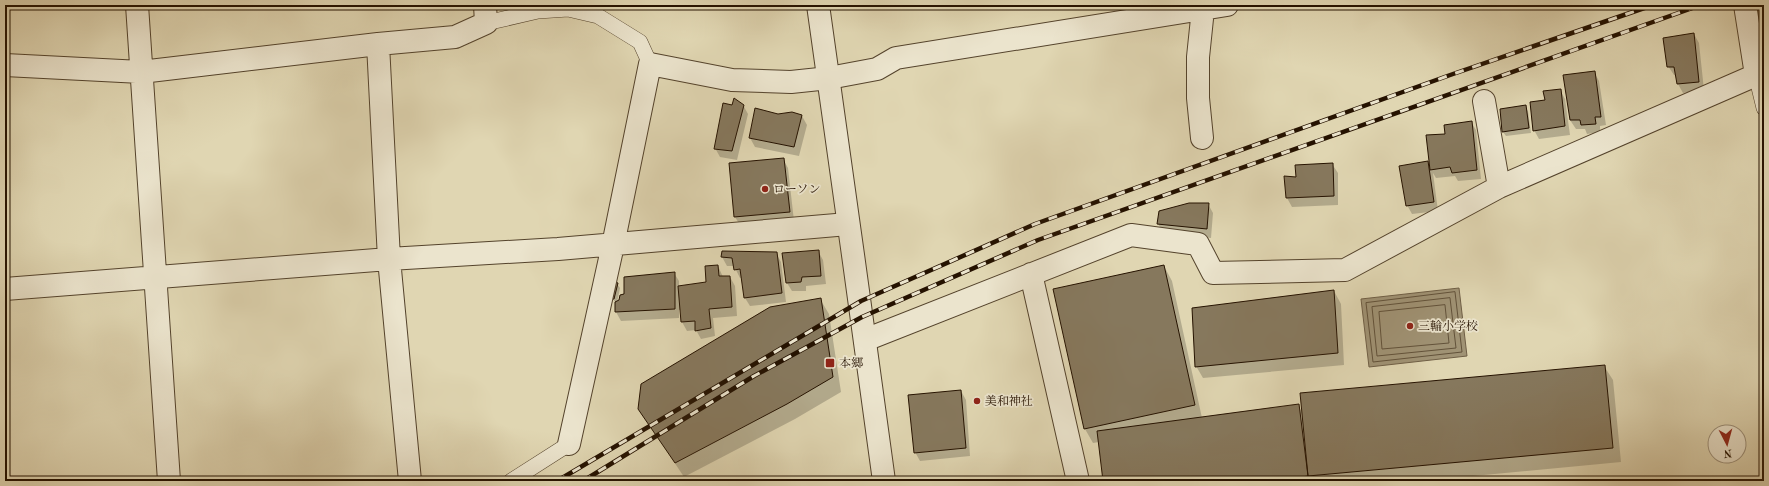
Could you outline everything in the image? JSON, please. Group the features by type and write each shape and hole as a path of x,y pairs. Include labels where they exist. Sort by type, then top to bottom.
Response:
{"street":[{"path":"138,5 154,277 169,481"},
{"path":"818,5 884,481"},
{"path":"569,444 613,245 650,64 732,80 791,82 829,78 877,68 896,58 1227,5"},
{"path":"865,340 1131,234 1198,244 1213,274 1345,270 1499,187 1760,67 1745,5"},
{"path":"1202,138 1198,98 1198,57 1203,9"},
{"path":"5,65 141,72 378,44 455,37 486,14"},
{"path":"378,44 389,259 410,481"},
{"path":"1484,101 1499,187"},
{"path":"5,289 389,259 613,245 848,224"},
{"path":"1031,274 1078,481"}],"lane":[{"path":"486,14 568,9 598,16 640,42 650,64"},
{"path":"1760,67 1764,108"},
{"path":"511,481 569,444"}],"water":[{"path":"1459,288 1467,356 1369,367 1361,299"}],"building":[{"path":"1751,5 1764,5 1764,42 1761,44"},
{"path":"1694,33 1699,82 1677,84 1674,67 1667,67 1663,38"},
{"path":"1595,71 1601,117 1595,117 1596,124 1581,125 1580,120 1570,120 1563,75"},
{"path":"1561,89 1565,126 1533,131 1530,102 1545,100 1543,91"},
{"path":"734,98 744,105 732,151 714,149 723,103 732,105"},
{"path":"1526,105 1529,128 1502,132 1500,109"},
{"path":"755,108 778,114 792,112 802,115 794,147 749,138"},
{"path":"1472,121 1477,170 1452,173 1450,167 1430,170 1426,135 1445,134 1444,125"},
{"path":"784,158 790,212 734,217 729,163"},
{"path":"1428,161 1434,202 1406,206 1399,166"},
{"path":"1333,163 1334,196 1286,198 1284,176 1296,177 1295,165"},
{"path":"1189,203 1209,203 1207,229 1157,224 1159,211"},
{"path":"819,250 821,276 802,277 801,282 786,283 782,253"},
{"path":"722,251 777,252 782,293 744,298 740,269 734,270 732,258 721,257"},
{"path":"718,265 719,276 730,276 732,307 709,309 711,328 695,331 695,321 681,322 678,286 706,282 705,266"},
{"path":"1164,265 1195,405 1084,429 1053,289"},
{"path":"675,272 675,309 615,312 615,302 619,300 620,295 624,294 624,277"},
{"path":"615,282 618,283 614,299 611,299"},
{"path":"1334,290 1338,353 1195,367 1192,308"},
{"path":"821,298 833,377 787,404 675,463 638,409 641,384 770,307"},
{"path":"1605,365 1613,448 1308,476 1300,393"},
{"path":"961,390 966,448 914,453 908,395"},
{"path":"1299,404 1308,476 1274,481 1103,481 1097,431"}],"railway":[{"path":"557,481 861,301 1035,224 1453,74 1653,5"},
{"path":"583,481 754,376 862,317 1038,240 1701,5"}],"place":[{"name":"ローソン","path":"765,189"},
{"name":"三輪小学校","path":"1410,326"},
{"name":"本郷","path":"830,363"},
{"name":"美和神社","path":"977,401"}]}
